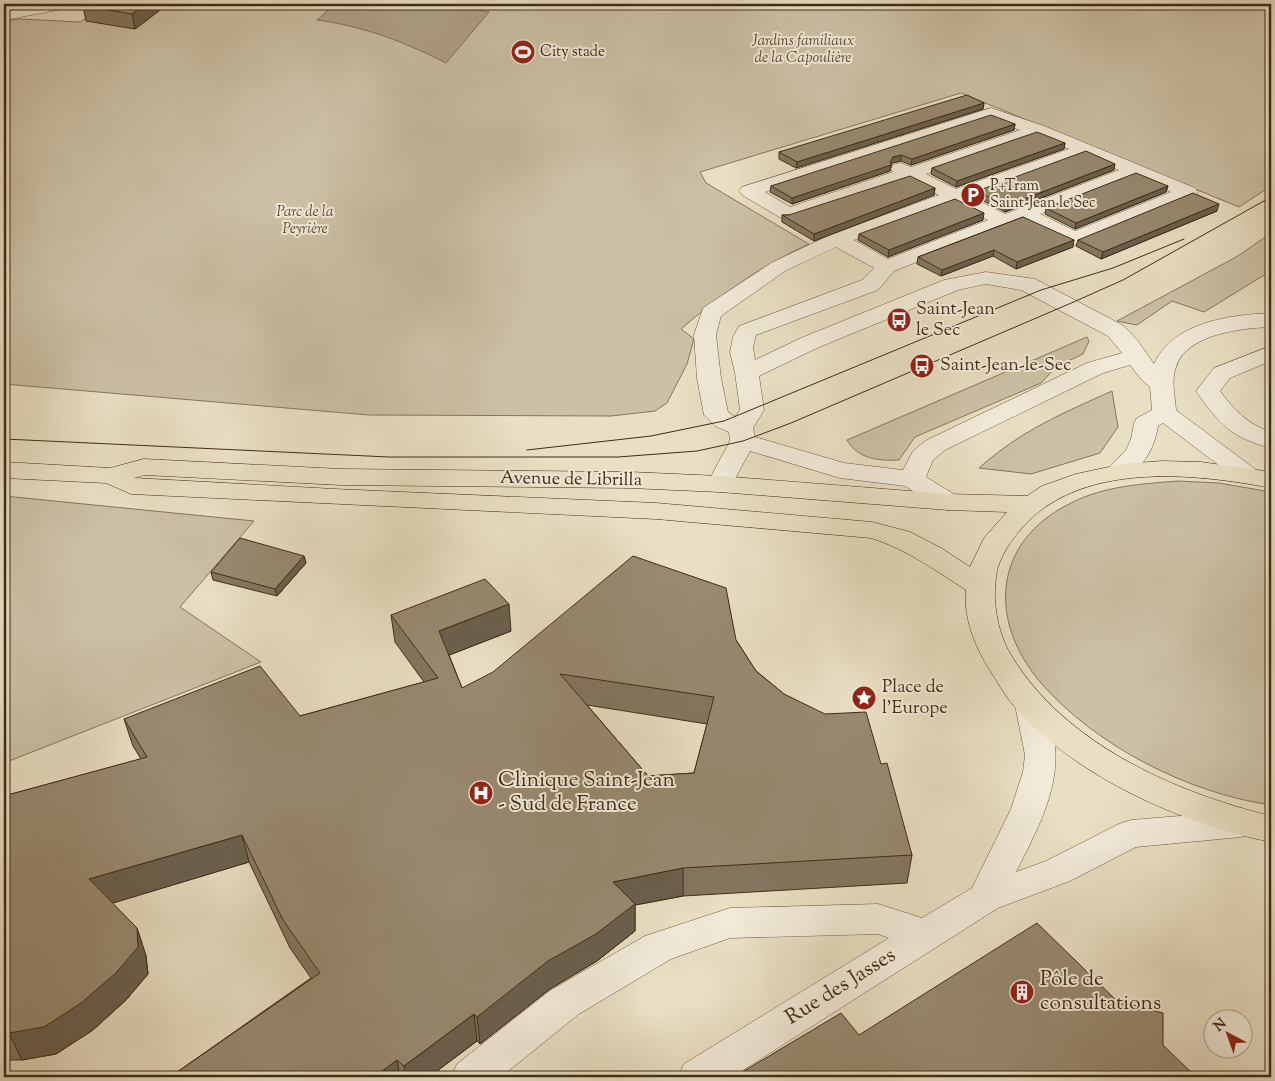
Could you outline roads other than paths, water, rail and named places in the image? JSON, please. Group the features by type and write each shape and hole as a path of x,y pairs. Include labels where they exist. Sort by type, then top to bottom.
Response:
{"main road":[{"name":"Avenue de Librilla","path":"4,470 110,476 144,467 341,477 630,480 720,484 948,502 1032,504"},
{"path":"1256,826 1154,791 1085,752 1032,705 1007,675 990,644 981,614 980,586 988,554 1005,527 1032,504 1056,490 1117,472 1158,468 1246,474 1271,480"},
{"name":"Avenue de Librilla","path":"110,476 131,486 712,515 872,530 900,538 931,554 980,586"},
{"path":"712,515 720,484"}],"street":[{"path":"4,16 69,4"},
{"path":"1024,214 1074,239 1188,192 1085,148 1038,130 1025,127 991,113 749,191 788,214 1038,130"},
{"path":"948,502 912,479 840,470 742,434 716,415 709,378 705,335 711,314 778,267 836,239 1085,148"},
{"path":"868,153 1004,221"},
{"path":"720,484 752,410 747,373 741,356 740,342 746,331 870,285 887,268 1136,170"},
{"path":"836,239 887,268"},
{"path":"747,373 809,343 952,285 986,278 1027,284 1069,304 1116,331 1130,346 1149,374 1162,385"},
{"path":"1164,413 1162,385 1164,366 1168,357 1182,344 1199,333 1236,322 1271,320"},
{"path":"1271,353 1222,373 1208,392 1222,411 1252,434 1271,440"},
{"path":"912,479 922,456 936,444 1095,368 1135,356"},
{"path":"1117,472 1136,456 1145,438 1146,423 1164,413"},
{"path":"1164,413 1183,425 1219,456 1246,474"},
{"path":"985,898 1023,821 1036,784 1041,754 1032,705"},
{"name":"Rue des Jasses","path":"698,1077 985,898 1058,871 1131,834 1256,826"},
{"path":"471,1077 565,1002 658,947 730,922 878,919 925,935"}],"tram line":[{"path":"4,439 389,457 618,457 697,451 743,441 791,423 1069,304 1123,280 1271,197"},
{"path":"527,450 651,436 724,421 1041,290 1113,268 1184,239"}],"place":[{"name":"City stade","path":"523,52"},
{"name":"P+Tram Saint-Jean le Sec","path":"973,195"},
{"name":"Saint-Jean le Sec","path":"899,320"},
{"name":"Saint-Jean-le-Sec","path":"922,366"},
{"name":"Place de l'Europe","path":"864,698"},
{"name":"Clinique Saint-Jean - Sud de France","path":"481,793"},
{"name":"Pôle de consultations","path":"1022,992"}],"park label":[{"name":"Jardins familiaux de la Capoulière","path":"803,50"},
{"name":"Parc de la Peyrière","path":"305,220"}]}
